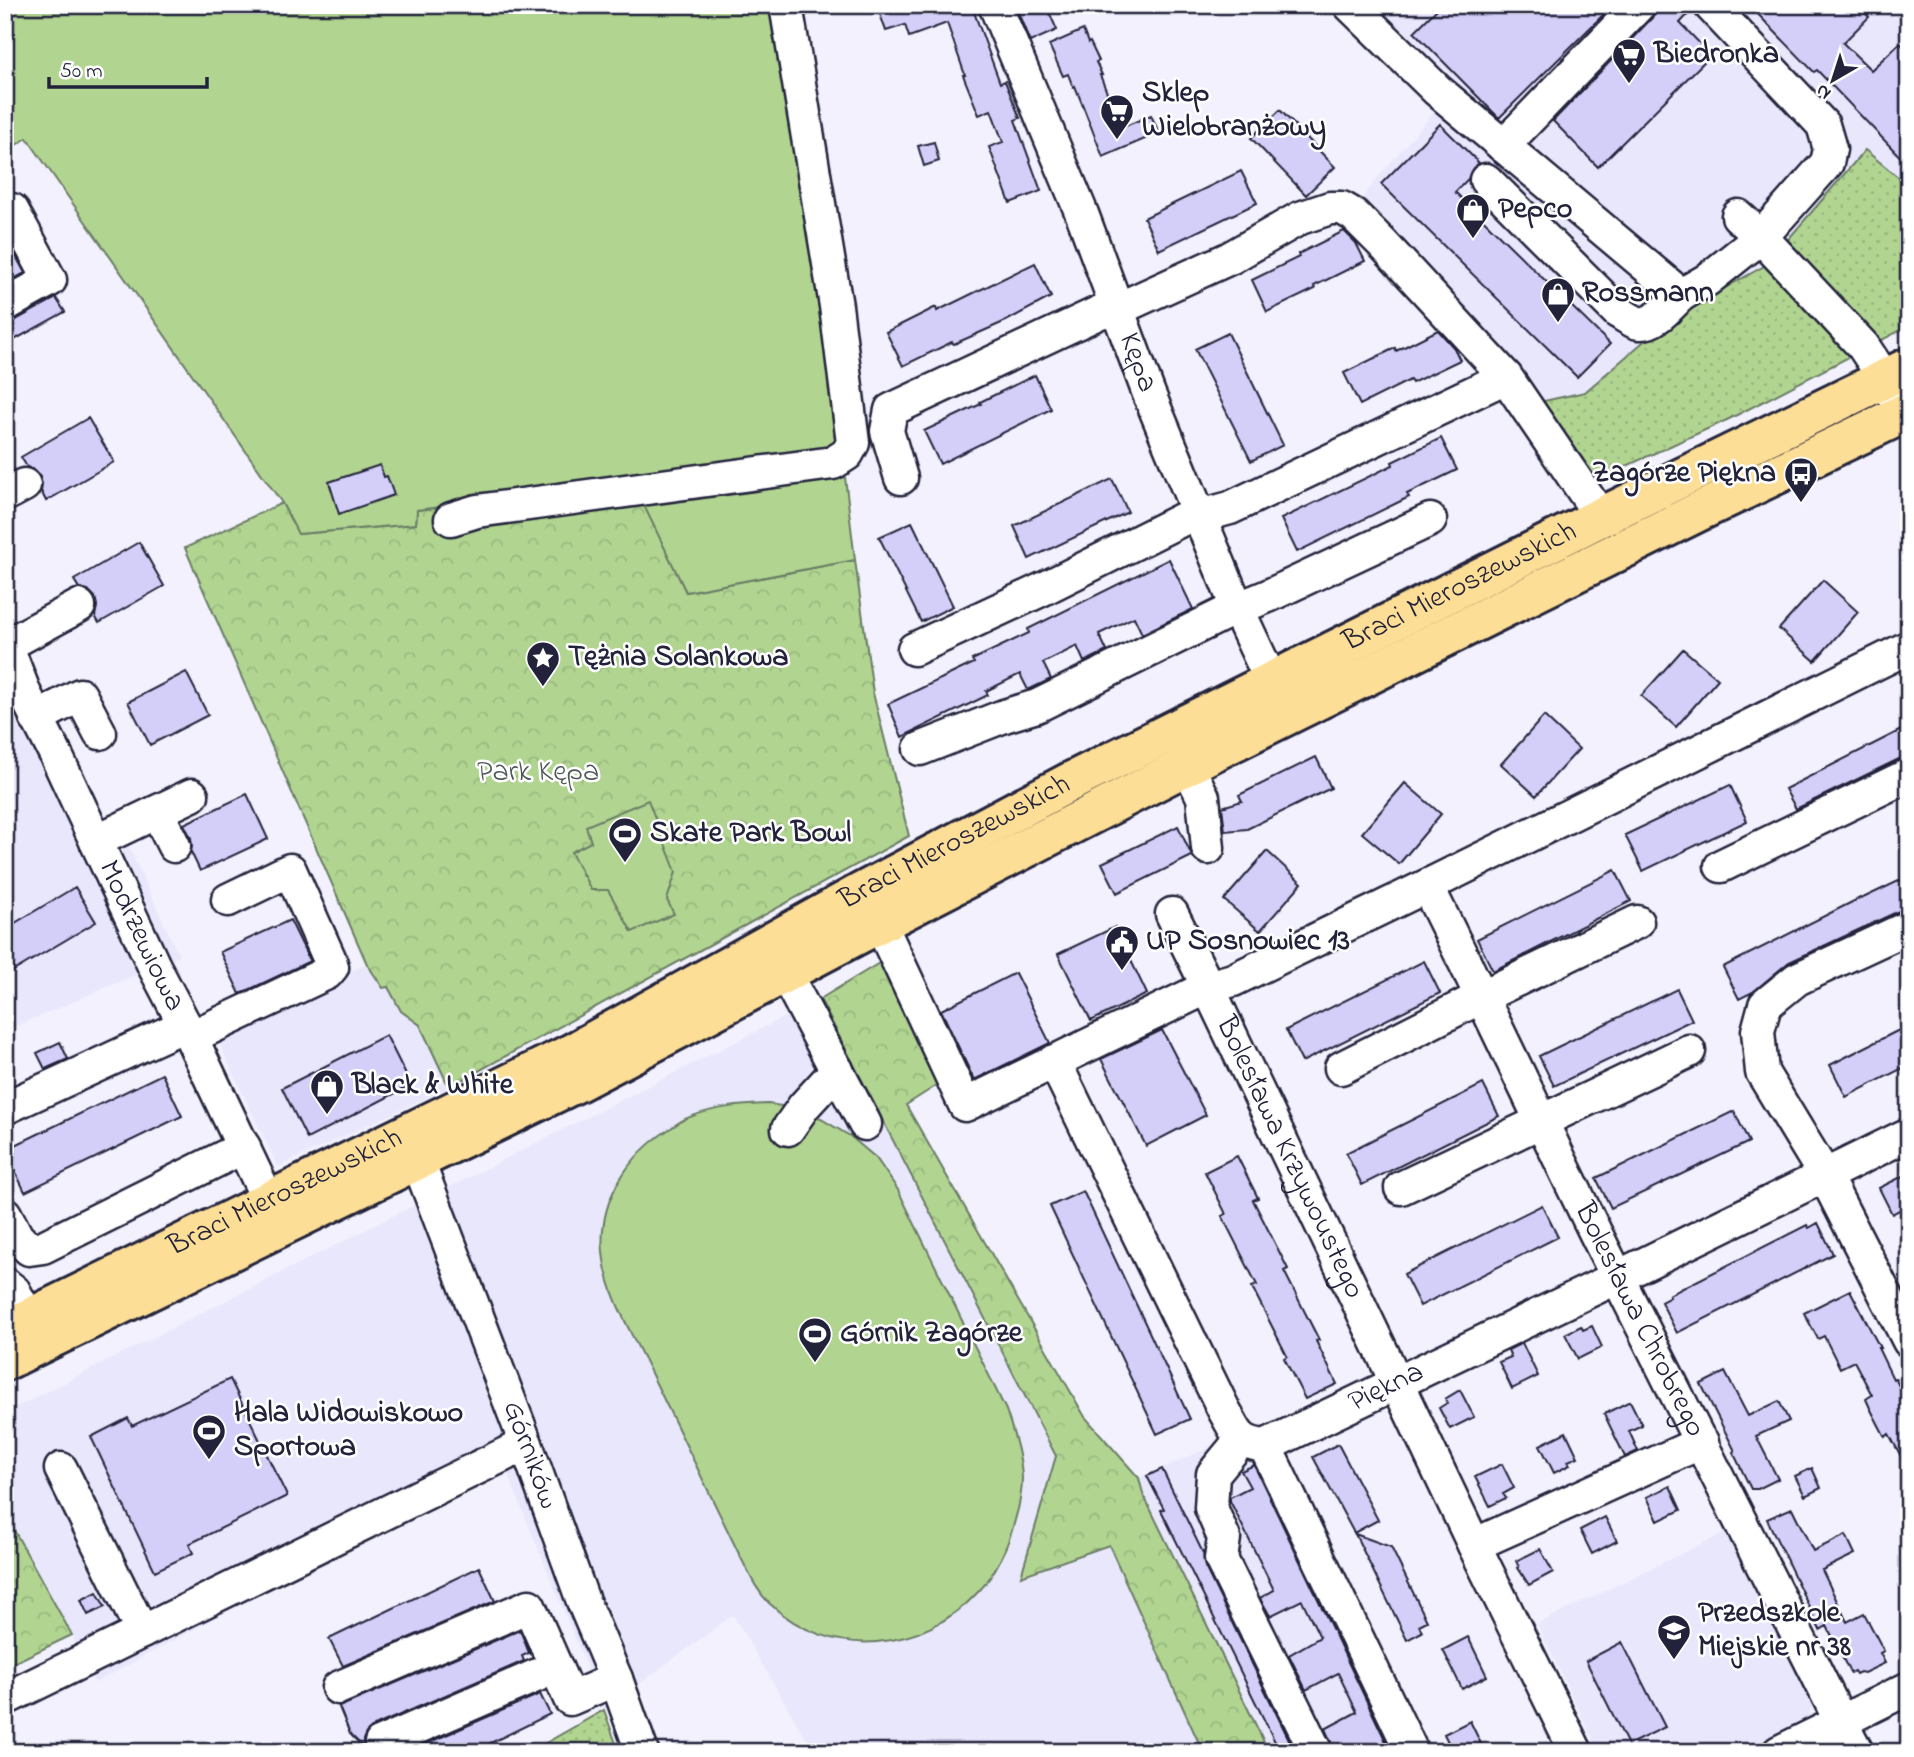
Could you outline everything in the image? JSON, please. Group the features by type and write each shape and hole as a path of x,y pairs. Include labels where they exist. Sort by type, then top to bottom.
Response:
{"main road":[{"name":"Braci Mieroszewskich","path":"17,1324 275,1214 417,1160 578,1082 778,958 860,893 1057,788 1897,373"},
{"name":"Braci Mieroszewskich","path":"5,1361 572,1053 778,958 880,923 1187,765 1906,412"}],"street":[{"path":"451,519 477,511 833,463 847,454 853,443 836,306 786,5"},
{"name":"Kępa","path":"996,5 1118,309 1149,394 1238,610 1287,716"},
{"path":"1350,5 1437,90 1681,295"},
{"path":"1503,146 1639,5"},
{"path":"1486,180 1618,312 1638,323 1656,318 1681,295 1707,281 1761,237 1827,163 1830,149 1823,125 1710,5"},
{"path":"901,478 887,431 891,410 1100,312 1118,309 1230,258 1300,218 1330,208 1342,208 1354,215 1383,244 1506,377 1601,517"},
{"path":"5,214 12,210 50,280 5,305"},
{"path":"1738,216 1863,346 1897,373 1906,412"},
{"path":"914,649 1043,589 1189,516 1201,516 1230,508 1506,377"},
{"path":"853,443 887,431"},
{"path":"920,748 1037,706 1222,615 1430,520"},
{"path":"5,642 20,638 79,606"},
{"name":"Modrzewiowa","path":"5,642 22,705 96,841 275,1214"},
{"path":"1172,915 1208,987 1233,980 1909,647"},
{"path":"22,705 80,695 100,733"},
{"path":"1187,765 1203,797 1208,848"},
{"path":"1721,866 1909,775"},
{"path":"96,841 192,794"},
{"path":"157,812 174,846"},
{"path":"5,1108 327,973 332,967 290,870 228,900"},
{"name":"Bolesława Chrobrego","path":"1427,886 1618,1277 1857,1752"},
{"path":"1341,1068 1637,922"},
{"name":"Bolesława Krzywoustego","path":"880,923 965,1105 1208,987 1474,1545 1576,1752"},
{"path":"1909,927 1797,979 1765,1005 1758,1031 1762,1072 1825,1176 1909,1341"},
{"path":"778,958 865,1124"},
{"path":"1401,1188 1689,1051"},
{"path":"1054,1061 1224,1410 1253,1443 1412,1752"},
{"path":"788,1129 804,1106 837,1070"},
{"name":"Piękna","path":"1253,1443 1397,1382 1909,1134"},
{"path":"5,1214 17,1237 29,1249 43,1247 244,1147"},
{"name":"Górników","path":"417,1160 642,1752"},
{"path":"5,1284 14,1291 17,1324"},
{"path":"1474,1545 1702,1441"},
{"path":"1253,1443 1213,1474 1211,1508 1224,1538 1221,1559 1316,1752"},
{"path":"5,1699 526,1444"},
{"path":"61,1469 142,1632"},
{"path":"338,1688 529,1606 570,1699 616,1679"},
{"path":"381,1743 556,1667"},
{"path":"1779,1752 1909,1688"}],"shaded area":[{"path":"1367,5 1909,5 1909,185 1866,150 1766,265 1671,318 1585,393 1535,403 1357,206 1438,107"},
{"path":"5,687 90,861 127,843 179,956 5,1031"},
{"path":"367,964 383,988 388,986 401,1011 420,1025 449,1087 278,1167 213,1031"},
{"path":"820,999 1056,1457 1021,1575 1109,1545 1203,1752 814,1752 733,1615 604,1710 507,1472 253,1597 95,1683 72,1635 5,1514 5,1413"},
{"path":"1262,1425 1421,1752 1269,1752 1143,1494 1139,1478"},
{"name":"Przedszkole Miejskie nr 38","path":"1728,1531 1813,1698 1809,1719 1745,1752 1599,1752 1537,1624"}],"green space":[{"path":"5,5 776,5 834,350 855,560 686,592 633,483 417,510 416,524 298,534 282,503 27,138 5,152"},
{"path":"1865,150 1909,186 1909,326 1729,419 1570,492 1535,403 1585,392 1671,318 1766,265"},
{"name":"Park Kępa","path":"634,483 686,592 855,560 873,693 909,836 449,1087 420,1025 401,1011 388,987 383,988 367,964 185,548 282,503 299,534 416,524 417,510"},
{"name":"Skate Park Bowl","path":"648,800 676,872 667,900 674,914 632,932 608,890 591,890 571,852 591,842 586,826"},
{"path":"881,962 942,1082 906,1105 1085,1417 1139,1478 1143,1494 1269,1752 1203,1752 1109,1545 1021,1576 1056,1456 820,999"},
{"name":"Górnik Zagórze","path":"768,1104 795,1108 821,1119 850,1136 876,1158 898,1190 1006,1410 1016,1443 1022,1478 1020,1499 1009,1539 997,1567 979,1591 957,1611 932,1627 905,1637 877,1642 848,1641 820,1635 794,1622 764,1598 741,1558 630,1331 610,1284 603,1252 606,1214 619,1180 642,1151 687,1118 719,1109"},
{"path":"5,1514 72,1635 5,1667"},
{"path":"604,1710 619,1752 530,1752"}],"building":[{"path":"894,5 977,5 978,11 974,12 1000,83 1005,81 1020,118 1015,120 1041,191 1010,203 989,147 1003,142 991,110 979,115 947,23 909,37 905,25 886,31 879,11"},
{"path":"1015,5 1046,5 1057,30 1030,42"},
{"path":"1441,5 1613,5 1499,118 1414,32"},
{"name":"Biedronka","path":"1657,5 1692,5 1692,10 1680,23 1711,55 1598,167 1553,121 1652,18"},
{"path":"1749,5 1858,5 1869,17 1843,43 1871,70 1900,43 1909,52 1909,166 1817,70 1814,72"},
{"path":"1083,30 1099,61 1096,62 1100,75 1121,128 1151,115 1159,133 1103,157 1075,86 1073,87 1068,74 1063,76 1049,45"},
{"path":"1280,110 1335,167 1306,195 1251,138"},
{"path":"1440,124 1479,163 1455,192 1610,344 1577,377 1381,184"},
{"path":"934,142 939,161 924,166 918,146"},
{"path":"1241,171 1257,203 1159,250 1144,218"},
{"path":"1344,231 1356,243 1365,261 1267,312 1252,280"},
{"path":"5,236 25,273 5,284"},
{"path":"1035,263 1051,297 1006,321 954,344 952,342 903,366 886,332 936,307 937,311"},
{"path":"56,298 65,312 5,345 5,323 14,321"},
{"path":"1438,330 1454,348 1460,360 1412,383 1410,380 1360,405 1344,373"},
{"path":"1228,333 1283,445 1251,461 1195,349"},
{"path":"1035,375 1051,409 940,464 924,431"},
{"path":"88,418 114,462 46,501 41,491 40,476 27,467 21,457"},
{"path":"1441,438 1457,470 1407,494 1409,497 1297,552 1281,519 1393,465 1392,462"},
{"path":"380,465 394,495 339,514 329,482"},
{"path":"1112,479 1128,512 1029,559 1014,526"},
{"path":"912,522 953,606 921,622 879,537"},
{"path":"139,542 164,586 99,623 95,616 95,597 88,590 79,588 74,580"},
{"path":"1169,559 1193,609 1142,634 1134,617 1099,634 1107,651 1084,662 1077,646 1043,663 1051,679 1028,690 1020,674 986,691 988,695 902,737 888,704 974,663 972,660 1029,633 1028,629"},
{"path":"1823,580 1858,612 1815,661 1779,629"},
{"path":"1683,649 1718,679 1676,727 1641,696"},
{"path":"186,672 208,715 150,745 128,702"},
{"path":"1544,716 1579,749 1536,796 1501,764"},
{"path":"1909,726 1909,757 1901,758 1796,809 1785,789"},
{"path":"1316,757 1331,788 1247,829 1225,831 1222,807 1242,801 1239,795"},
{"path":"1405,783 1441,814 1399,864 1362,833"},
{"path":"1730,785 1747,821 1643,871 1625,835"},
{"path":"247,794 268,839 200,871 191,852 191,838 184,824"},
{"path":"1178,826 1192,856 1117,893 1102,863"},
{"path":"1267,851 1302,883 1260,931 1224,900"},
{"path":"1615,870 1631,901 1493,971 1477,939"},
{"path":"1909,876 1909,909 1901,910 1789,962 1753,992 1739,999 1723,967"},
{"path":"75,887 96,922 5,976 5,929"},
{"path":"290,920 310,961 240,994 220,952"},
{"path":"1115,927 1147,994 1091,1021 1058,954"},
{"path":"1424,961 1440,993 1302,1062 1286,1030"},
{"path":"1015,973 1050,1043 974,1080 941,1010"},
{"path":"1677,989 1692,1020 1554,1086 1539,1056"},
{"path":"1909,1025 1909,1065 1846,1097 1830,1065"},
{"path":"1162,1030 1206,1115 1146,1146 1101,1059"},
{"path":"386,1035 411,1085 307,1139 282,1088"},
{"path":"60,1042 68,1059 45,1069 37,1053"},
{"path":"162,1074 182,1116 25,1192 5,1150"},
{"path":"1483,1084 1499,1116 1362,1185 1346,1153"},
{"path":"1734,1111 1749,1142 1611,1208 1596,1178"},
{"path":"1237,1156 1258,1198 1253,1200 1288,1269 1284,1271 1319,1340 1316,1341 1337,1384 1305,1399 1284,1358 1287,1356 1252,1287 1257,1285 1222,1216 1226,1214 1205,1172"},
{"path":"1909,1173 1909,1205 1892,1214 1879,1188"},
{"path":"1083,1191 1190,1419 1157,1434 1050,1206"},
{"path":"1542,1205 1558,1237 1420,1306 1404,1274"},
{"path":"1818,1223 1833,1254 1677,1333 1661,1302 1670,1297 1669,1295 1807,1225 1809,1228"},
{"path":"1850,1290 1909,1406 1909,1471 1889,1434 1885,1437 1870,1408 1866,1399 1872,1395 1854,1361 1840,1368 1824,1336 1818,1339 1804,1313"},
{"path":"1581,1326 1583,1330 1592,1326 1602,1347 1578,1359 1565,1334"},
{"path":"1522,1343 1538,1376 1512,1389 1499,1362 1511,1357 1508,1350"},
{"path":"1725,1372 1748,1416 1779,1401 1789,1421 1756,1436 1778,1479 1758,1489 1751,1489 1701,1384"},
{"name":"Hala Widowiskowo Sportowa","path":"230,1379 287,1496 189,1544 193,1553 155,1571 91,1437 128,1418 132,1426"},
{"path":"1460,1390 1474,1417 1450,1429 1439,1408 1447,1403 1445,1399"},
{"path":"1630,1401 1642,1425 1629,1431 1638,1451 1625,1457 1604,1414"},
{"path":"1566,1432 1578,1457 1568,1461 1570,1465 1554,1473 1540,1445"},
{"path":"1338,1444 1378,1520 1354,1533 1313,1457"},
{"path":"1502,1464 1514,1488 1503,1494 1506,1498 1490,1506 1475,1477"},
{"path":"1254,1465 1391,1752 1334,1752 1325,1729 1357,1712 1338,1673 1306,1690 1289,1655 1320,1637 1302,1600 1270,1616 1260,1598 1274,1590 1230,1501 1230,1497 1250,1487 1241,1471"},
{"path":"1812,1468 1821,1488 1805,1496 1795,1476"},
{"path":"1162,1469 1203,1553 1205,1567 1295,1752 1280,1752 1161,1510 1164,1509 1147,1476"},
{"path":"1670,1486 1681,1510 1658,1521 1647,1497"},
{"path":"1792,1508 1813,1551 1846,1535 1855,1554 1822,1570 1847,1622 1864,1613 1884,1651 1880,1653 1885,1663 1864,1673 1850,1673 1827,1626 1820,1630 1767,1519"},
{"path":"1605,1517 1617,1541 1592,1554 1580,1530"},
{"path":"1355,1534 1391,1547 1427,1621 1419,1625 1422,1632 1407,1640"},
{"path":"1540,1549 1553,1572 1529,1585 1516,1561"},
{"path":"479,1567 495,1601 343,1666 329,1639"},
{"path":"97,1592 105,1607 88,1615 81,1600"},
{"path":"520,1630 529,1653 522,1656 524,1661 374,1726 366,1733 364,1748 350,1734 339,1707"},
{"path":"1468,1637 1487,1676 1462,1689 1443,1650"},
{"path":"1622,1642 1665,1727 1628,1745 1586,1661"},
{"path":"540,1694 550,1714 472,1752 407,1752"},
{"path":"1470,1721 1485,1752 1453,1752 1444,1734"}],"place":[{"name":"Biedronka","path":"1629,85"},
{"name":"Sklep Wielobranżowy","path":"1117,141"},
{"name":"Pepco","path":"1473,240"},
{"name":"Rossmann","path":"1558,324"},
{"name":"Zagórze Piękna","path":"1801,504"},
{"name":"Tężnia Solankowa","path":"543,688"},
{"name":"Skate Park Bowl","path":"625,864"},
{"name":"UP Sosnowiec 13","path":"1122,972"},
{"name":"Black & White","path":"327,1116"},
{"name":"Górnik Zagórze","path":"815,1364"},
{"name":"Hala Widowiskowo Sportowa","path":"209,1461"},
{"name":"Przedszkole Miejskie nr 38","path":"1674,1661"}]}
